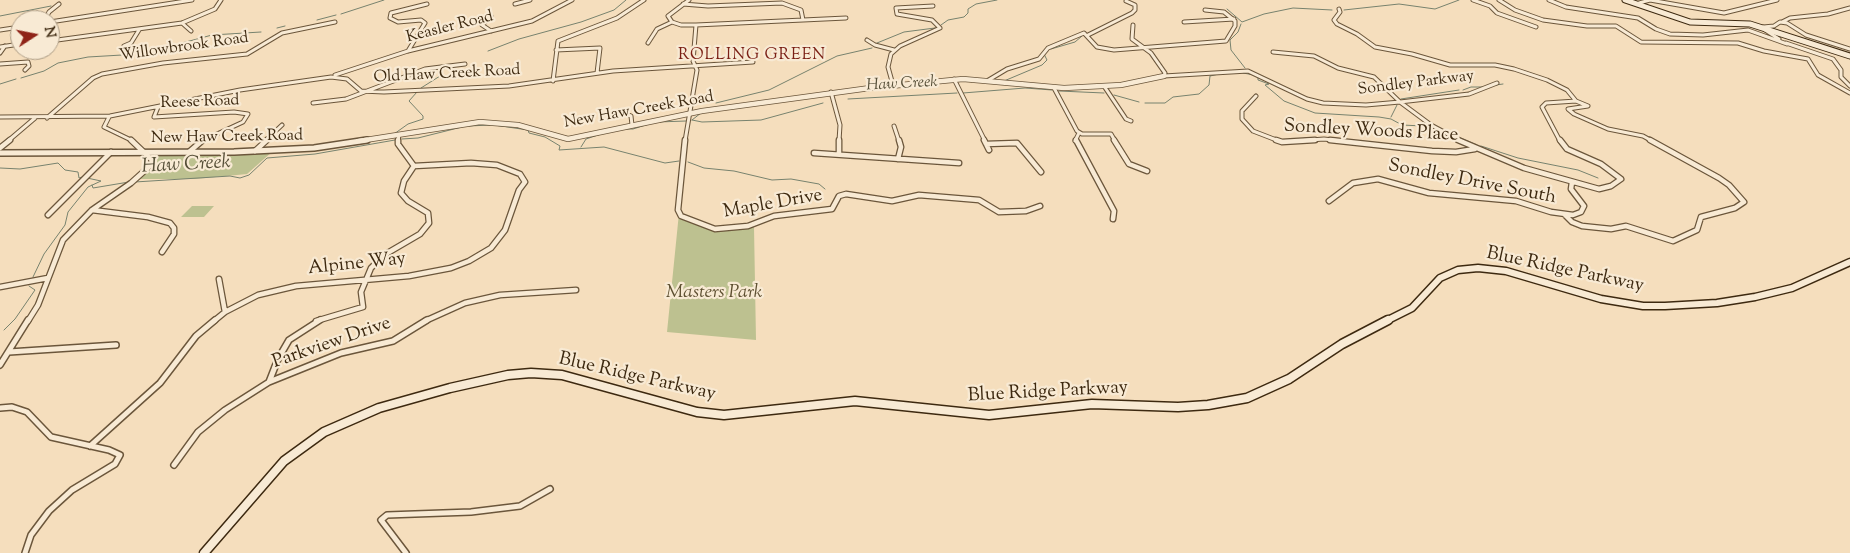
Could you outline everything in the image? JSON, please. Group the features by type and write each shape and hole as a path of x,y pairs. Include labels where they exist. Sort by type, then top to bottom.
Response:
{"main road":[{"path":"1625,0 1639,3 1690,22 1735,22 1762,28 1850,56"},
{"name":"Blue Ridge Parkway","path":"204,553 284,461 324,432 379,408 450,388 508,375 531,373 562,375 689,410 724,415 855,401 989,415 1092,404 1178,407 1208,405 1247,398 1289,379 1342,344 1412,308 1440,278 1458,270 1478,268 1506,271 1600,299 1643,306 1665,306 1717,303 1755,297 1792,288 1850,262"}],"street":[{"path":"60,20 192,0"},
{"path":"60,40 182,23 215,9 221,0"},
{"path":"515,4 530,0"},
{"name":"Keasler Road","path":"331,77 408,51 536,19 572,0"},
{"path":"553,81 558,41 611,21 644,0"},
{"path":"689,0 668,16 672,22 681,25 696,25 846,18"},
{"path":"1473,0 1490,6 1497,13 1536,28"},
{"path":"1499,0 1509,7 1550,22 1587,26 1616,26 1640,42 1738,43 1764,51 1803,58 1808,60 1818,76 1850,93"},
{"path":"1507,0 1509,7"},
{"path":"1549,0 1566,7 1638,18 1656,29 1670,34 1703,35 1748,30 1787,44 1819,52 1833,59 1841,70 1841,78 1850,86"},
{"path":"1639,3 1649,0 1724,13 1735,12 1776,0"},
{"path":"986,80 1007,69 1039,59 1054,44 1080,34 1088,34 1132,13 1135,10 1135,5 1126,1"},
{"path":"683,4 708,6 782,3 801,10 803,20"},
{"path":"52,10 59,4"},
{"path":"408,51 425,23 420,20 398,22 390,18 391,13 427,4"},
{"path":"893,85 888,67 888,59 894,50 940,28 932,20 897,14 895,12 896,8 933,6"},
{"path":"1338,8 1340,12 1334,20 1337,24 1357,34 1375,47 1412,54 1441,63 1495,65 1514,69 1548,80 1568,90 1576,101"},
{"path":"1762,28 1774,26 1790,18 1828,14 1850,8"},
{"path":"1088,34 1092,43 1102,49 1224,42 1235,26 1234,19 1224,12 1205,10"},
{"path":"491,16 482,25 491,31"},
{"path":"1184,22 1234,19"},
{"name":"Willowbrook Road","path":"47,118 93,78 102,74 166,62 248,54 258,49 269,39 282,33 335,22"},
{"path":"648,44 657,29 672,22"},
{"path":"1782,22 1790,23 1812,37 1850,49"},
{"path":"182,23 191,31"},
{"name":"Maple Drive","path":"696,25 693,50 697,70 684,148 684,168 678,210 681,216 711,228 748,226 774,216 832,210 838,198 846,194 892,201 919,194 979,200 999,212 1026,212 1040,206"},
{"path":"1133,25 1132,39 1145,48 1166,72 1164,76"},
{"path":"1762,28 1787,44"},
{"path":"124,46 131,43 139,30"},
{"path":"867,40 871,44 894,50"},
{"path":"0,47 10,45"},
{"path":"0,53 5,46"},
{"path":"556,50 600,48 597,73"},
{"path":"1274,52 1314,56 1338,68 1365,73 1380,82 1400,102 1431,125 1476,149 1524,168 1572,182 1599,188 1612,186 1620,179 1601,164 1567,149 1542,109 1546,103 1576,101 1588,106 1571,108 1569,110 1608,128 1643,136 1719,178 1734,190 1744,202 1735,208 1700,217 1698,230 1681,240 1673,241 1659,239 1626,226 1612,228 1582,226 1572,222 1565,215"},
{"path":"0,64 28,62 30,66 26,70"},
{"name":"Old Haw Creek Road","path":"0,117 109,117 248,89 331,77 347,79 357,89 364,92 483,88 553,81 597,73 752,62"},
{"path":"312,103 340,101 425,69 465,64"},
{"name":"Sondley Parkway","path":"1164,76 1243,70 1256,73 1318,102 1360,105 1469,94 1497,83"},
{"name":"New Haw Creek Road","path":"0,153 255,151 322,148 485,121 518,125 555,137 571,138 691,113 831,92 893,85 954,79 986,80 1054,88 1104,86 1164,76"},
{"path":"954,79 989,150"},
{"path":"1104,86 1126,119 1131,121"},
{"path":"1054,88 1079,133"},
{"path":"831,92 840,125 839,154"},
{"name":"Sondley Woods Place","path":"1256,96 1242,111 1242,119 1254,131 1273,140 1289,143 1333,140 1450,152 1476,149"},
{"name":"Reese Road","path":"158,107 154,117 234,112 248,114 243,122 206,138 190,152"},
{"path":"619,111 631,116 632,125"},
{"path":"0,365 38,304 63,240 92,210 132,182 152,163 130,138 104,127 109,117"},
{"path":"0,148 35,118"},
{"path":"255,151 282,125"},
{"path":"894,126 901,147 898,159"},
{"path":"1079,133 1109,134 1129,164 1147,171"},
{"path":"1079,133 1075,141 1114,211 1114,219"},
{"path":"269,382 278,359 289,340 318,321 363,307 361,292 371,268 384,256 420,234 429,223 428,213 408,201 402,193 404,181 414,166 398,144 399,135"},
{"path":"986,144 1017,143 1041,172"},
{"path":"48,215 111,152"},
{"path":"814,153 959,163"},
{"name":"Alpine Way","path":"90,446 160,383 196,336 225,312 258,295 277,290 365,279 409,276 451,268 469,261 490,248 505,230 519,190 525,182 520,174 497,165 471,163 414,166"},
{"name":"Sondley Drive South","path":"1329,201 1353,182 1378,179 1429,193 1516,201 1565,215 1579,213 1584,210 1582,201 1571,189 1572,182"},
{"path":"92,210 148,217 170,223 174,228 174,234 162,252"},
{"path":"0,287 48,278"},
{"path":"220,279 225,312"},
{"name":"Parkview Drive","path":"174,465 198,432 225,410 269,382 341,353 393,341 435,315 465,303 500,295 576,290"},
{"path":"9,352 116,346"},
{"path":"0,408 12,407 27,412 51,437 117,453 120,458 111,466 72,490 49,511 31,535 25,553"},
{"path":"406,553 382,520 387,515 471,512 520,506 550,489"}],"green space":[{"path":"273,151 247,174 195,179 139,179 155,163 155,160 150,155"},
{"path":"192,206 214,206 204,217 181,217"},
{"name":"Masters Park","path":"679,213 715,229 754,227 756,340 667,332"}],"waterway":[{"path":"341,14 384,0"},
{"path":"488,51 519,39 581,22 614,10 626,0"},
{"path":"941,25 948,20 964,17 968,13 968,9 976,4 997,0"},
{"name":"Haw Creek","path":"1344,10 1399,4 1435,9 1459,0"},
{"path":"0,16 51,6"},
{"name":"Haw Creek","path":"1227,9 1242,22 1264,14 1293,8 1332,10"},
{"path":"317,20 336,15"},
{"name":"Haw Creek","path":"1241,24 1238,32 1230,40 1231,50 1245,68"},
{"path":"277,28 285,26"},
{"path":"877,43 904,32 935,28"},
{"path":"21,78 44,71 58,63 88,57 122,55 167,47 212,35 261,32"},
{"path":"1051,49 1075,42 1082,36"},
{"path":"716,103 769,90 837,56 872,48"},
{"path":"1004,81 1042,65 1047,60 1044,54"},
{"path":"1243,73 1254,75"},
{"name":"Haw Creek","path":"1145,103 1165,103 1173,97 1199,94 1209,85 1210,76 1219,74"},
{"path":"421,88 440,76"},
{"path":"1258,77 1258,80 1269,84 1265,85 1284,101 1315,113 1379,117 1391,119 1402,125 1423,126"},
{"path":"0,84 16,79"},
{"path":"1496,85 1503,84"},
{"path":"1463,90 1471,87 1483,87"},
{"name":"Haw Creek","path":"963,93 1025,88 1052,90"},
{"path":"1401,99 1459,90"},
{"name":"Haw Creek","path":"1059,91 1104,93"},
{"path":"394,134 408,124 423,119 423,116 409,101 417,92"},
{"name":"Haw Creek","path":"848,99 957,93"},
{"name":"Haw Creek","path":"1114,95 1139,102"},
{"name":"Haw Creek","path":"701,113 692,120 702,122 761,120 823,103"},
{"path":"1391,117 1397,105"},
{"name":"Haw Creek","path":"658,122 686,121"},
{"name":"Haw Creek","path":"624,129 633,129 652,123"},
{"name":"Haw Creek","path":"469,126 490,125"},
{"name":"Haw Creek","path":"494,125 528,130 529,133 545,137 560,146 559,150 604,147 665,163 679,161"},
{"name":"Haw Creek","path":"402,139 418,138 462,127"},
{"name":"Haw Creek","path":"581,147 586,139 601,134"},
{"path":"1451,134 1477,145"},
{"name":"Haw Creek","path":"135,182 230,176 240,178 249,175 267,158 315,154 395,140"},
{"path":"1481,146 1518,158 1578,170 1598,178"},
{"path":"688,162 704,168 734,171 772,180 791,179 819,184 825,189"},
{"name":"Haw Creek","path":"0,168 20,169 58,163 65,170 78,172 79,178 83,177"},
{"name":"Haw Creek","path":"87,178 101,181 92,185"},
{"name":"Haw Creek","path":"92,185 93,188 129,182"},
{"path":"33,277 44,254 65,225 68,212 88,187 92,185"},
{"path":"4,330 15,319 35,290 29,286"}],"district":[{"name":"ROLLING GREEN","path":"752,56"}]}
